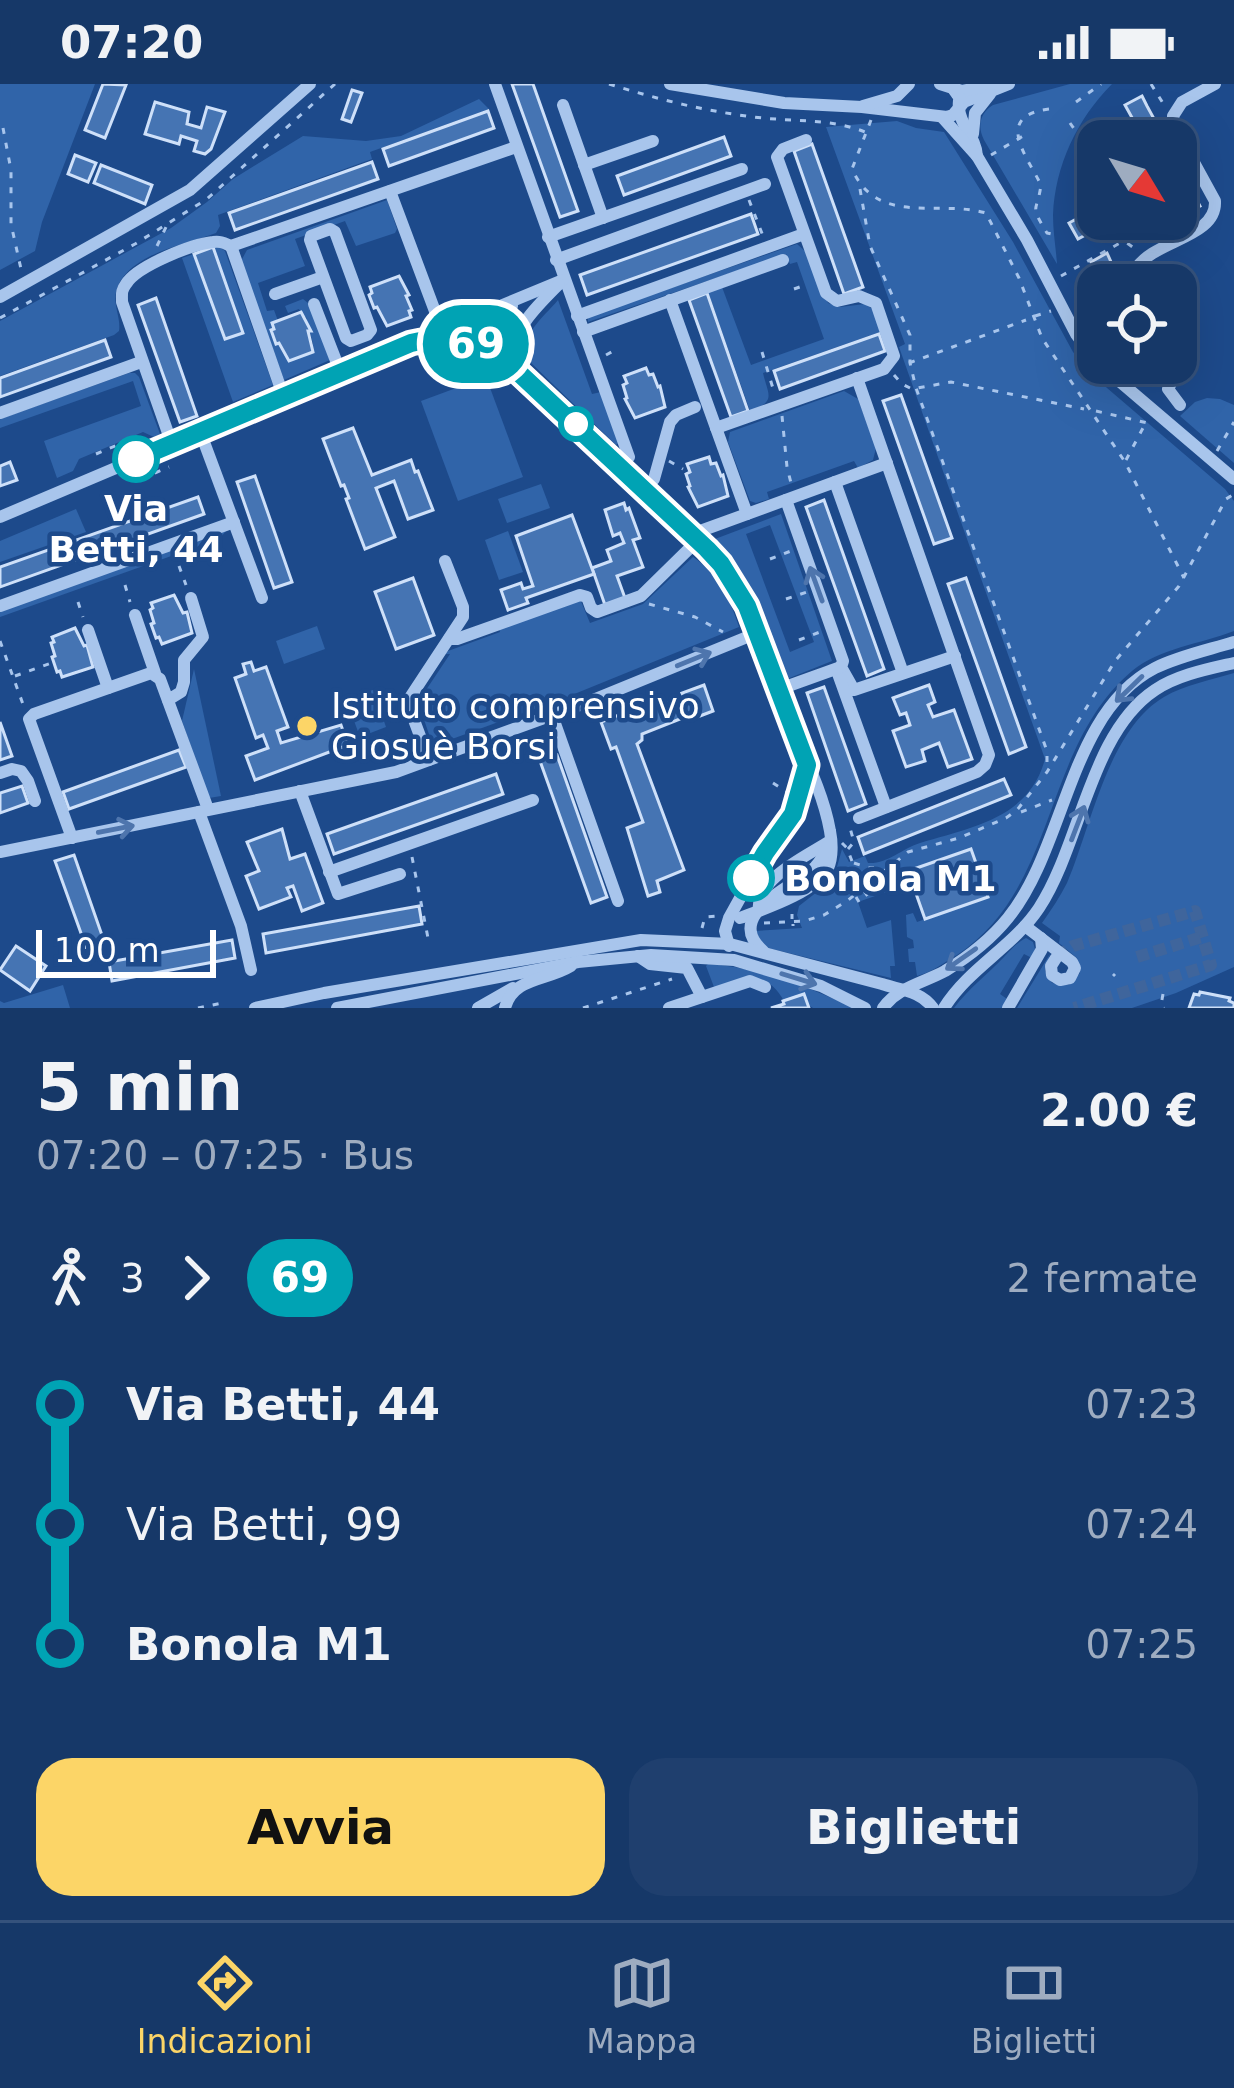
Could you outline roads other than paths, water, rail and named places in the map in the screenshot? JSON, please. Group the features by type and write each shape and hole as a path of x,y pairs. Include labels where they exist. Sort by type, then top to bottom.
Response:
{"street":[{"path":"0,297 190,190 310,84"},
{"path":"495,84 629,457"},
{"path":"670,84 784,103 941,117 1010,84"},
{"path":"1140,264 1206,224 1216,207 1175,128 1175,110 1182,102 1215,84"},
{"path":"945,86 967,91 994,89"},
{"path":"945,86 959,96 962,120 1077,335"},
{"path":"867,113 907,87"},
{"path":"907,87 904,102 911,112"},
{"path":"981,151 973,120 994,89"},
{"path":"563,105 603,218"},
{"path":"941,117 981,151"},
{"path":"716,428 887,367 893,359 876,303 859,296 834,301 828,296 777,158 782,149 806,140"},
{"path":"584,165 652,141"},
{"path":"168,433 125,313 122,291 136,272 214,241 231,246 516,147"},
{"path":"548,237 742,169"},
{"path":"556,260 765,184"},
{"path":"390,191 446,338"},
{"path":"332,228 370,327 370,333 356,339 346,338 310,238 332,228"},
{"path":"577,316 805,234"},
{"path":"231,246 283,395"},
{"path":"583,332 783,260"},
{"path":"275,294 323,277"},
{"path":"446,338 464,321 563,280"},
{"path":"509,362 520,328 563,280"},
{"path":"477,344 493,322 525,297"},
{"path":"670,300 747,514"},
{"path":"314,304 340,371"},
{"path":"0,518 411,343 446,338 477,344 509,362 697,539 735,584 836,841 814,867 765,901 762,917"},
{"path":"356,339 365,361"},
{"path":"0,413 142,362"},
{"path":"857,378 989,750 988,760 976,772 859,818"},
{"path":"1123,384 1234,479"},
{"path":"1170,384 1168,389 1180,405"},
{"path":"645,489 653,479 670,422 695,406"},
{"path":"204,442 262,598"},
{"path":"449,639 580,595 597,612 641,596 703,530 887,463"},
{"path":"835,482 903,674"},
{"path":"777,690 838,669 843,661 802,547 791,498"},
{"path":"0,606 234,522"},
{"path":"429,760 409,700 464,614 445,561"},
{"path":"168,700 181,692 184,660 203,637 191,598"},
{"path":"135,615 168,700 251,970"},
{"path":"88,630 108,688"},
{"path":"0,852 390,774 555,722 758,633"},
{"path":"884,1008 914,983 969,954 1011,914 1036,871 1093,735 1126,690 1162,665 1234,643"},
{"path":"838,669 854,690 956,656"},
{"path":"944,1008 971,974 1025,926 1055,879 1099,768 1131,712 1166,684 1234,663"},
{"path":"838,669 886,808"},
{"path":"72,838 29,719 155,673"},
{"path":"555,722 618,901"},
{"path":"730,944 726,926 765,853 793,814 807,765"},
{"path":"0,773 21,771 35,801"},
{"path":"300,791 340,895 400,874"},
{"path":"329,872 532,800"},
{"path":"793,814 817,812 827,818"},
{"path":"728,959 741,900"},
{"path":"762,917 753,922 753,939 770,955"},
{"path":"740,918 762,917"},
{"path":"1025,926 1072,962 1075,968 1070,978 1060,980 1052,975 1056,958"},
{"path":"1008,1008 1042,950 1041,938"},
{"path":"254,1008 289,1006 324,993 641,940 730,944 921,996 932,1008"},
{"path":"637,955 650,964 685,967 702,997"},
{"path":"337,1008 637,955 728,959 821,986 866,1008"},
{"path":"478,1008 499,994 558,974 578,962"},
{"path":"669,1008 750,981 765,987"},
{"path":"506,1008 516,987"}],"tunnel":[{"path":"1057,957 1073,946 1195,911 1211,965 1074,1008"},
{"path":"1137,957 1202,937"}],"place":[{"name":"Via Betti, 44","path":"136,459"},
{"name":"Istituto comprensivo Giosuè Borsi","path":"307,726"},
{"name":"Bonola M1","path":"751,878"}]}
